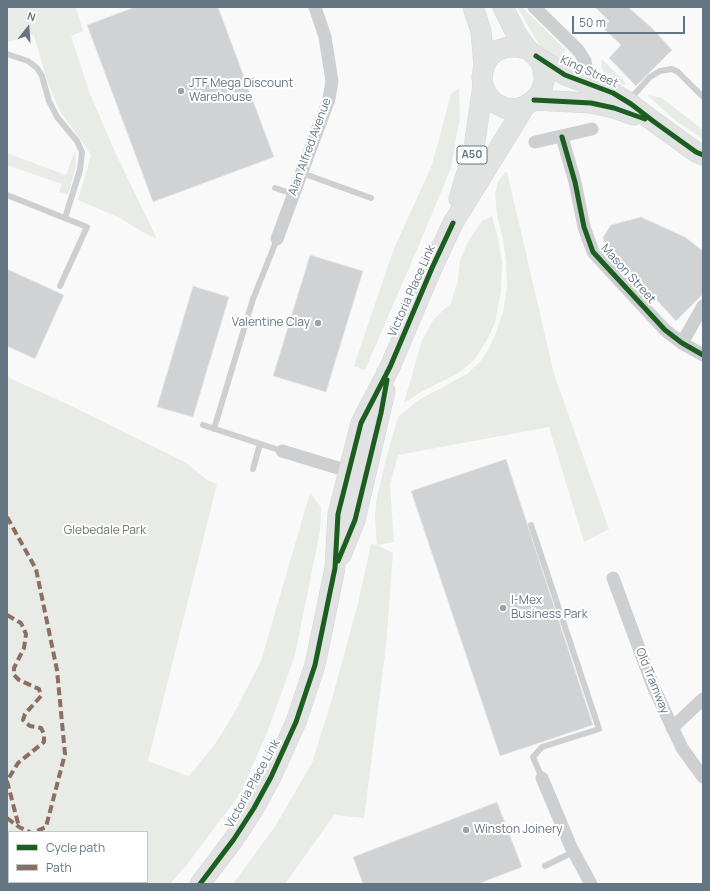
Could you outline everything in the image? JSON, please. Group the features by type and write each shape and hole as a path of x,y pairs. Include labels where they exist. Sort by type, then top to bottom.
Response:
{"main road":[{"name":"King Street","path":"473,7 481,31 483,76 487,95 495,103 505,108 516,108 530,103 591,103 614,108 653,121"},
{"name":"King Street","path":"503,7 516,33 542,65 544,82 541,92 530,103"},
{"name":"King Street","path":"483,76 489,57 498,50 508,47 517,47 531,53 565,75 613,93 628,102 696,152 703,155"},
{"name":"Victoria Place Link","path":"453,222 474,148 483,76"},
{"name":"Victoria Place Link","path":"200,884 234,839 254,808 285,750 296,722 315,665 335,568 338,514 361,423 390,367 453,222 530,103"},
{"name":"Victoria Place Link","path":"335,568 355,520 381,413 390,367"}],"street":[{"name":"Alan Alfred Avenue","path":"277,238 329,99 332,81 325,37 314,7"},
{"name":"King Street","path":"534,7 578,50 585,61 589,84"},
{"path":"535,142 592,129"},
{"name":"Mason Street","path":"562,137 575,182 584,227 593,252 665,330 682,343 703,355"},
{"path":"682,343 703,306"},
{"path":"282,451 348,471"},
{"name":"Old Tramway","path":"613,578 653,686 682,748 703,777"},
{"path":"672,728 703,699"},
{"path":"542,778 573,852 591,884"}],"lane":[{"path":"7,54 28,61 37,68 42,76 49,101 57,117 77,141 82,152 80,170 65,218"},
{"path":"628,102 650,77 660,71 672,69 678,72 703,97"},
{"path":"302,173 371,198"},
{"path":"275,188 293,194"},
{"path":"7,195 87,227 60,286"},
{"path":"214,429 253,299 277,238"},
{"path":"203,425 282,451"},
{"path":"253,469 260,444"},
{"path":"531,525 599,729 542,747 533,757 542,778"},
{"path":"545,866 573,852"}],"green space":[{"path":"7,7 76,7 83,31 71,36 90,94 115,152 157,239 120,218 78,200 91,155 56,103 46,77 34,35 7,42"},
{"path":"517,7 522,7 565,49 565,68 542,49"},
{"path":"602,59 627,84 623,85 617,83 606,77 601,66"},
{"path":"459,88 460,116 451,168 365,370 354,366 393,251 432,165 451,94"},
{"path":"647,95 662,98 703,130 703,139 676,121"},
{"path":"75,151 76,166 68,195 59,192 62,184 7,165 7,153 66,175"},
{"path":"505,172 507,172 554,374 609,529 584,542 549,427 398,455 390,484 394,542 377,545 375,519 376,502 398,417 417,401 467,374 480,362 488,350 496,333 503,312 507,288 506,262 503,239 497,215 495,193 498,182"},
{"path":"492,216 502,262 501,292 495,323 487,340 474,360 457,374 421,392 404,403 422,340 434,319 451,303 458,280 460,260 469,240 482,221"},
{"name":"Glebedale Park","path":"7,377 65,403 185,462 207,480 217,484 148,761 189,776 215,744 232,717 261,661 310,493 321,507 320,531 295,655 267,733 240,794 185,867 170,884 7,884"},
{"path":"371,544 377,545 393,553 386,646 364,818 334,815 285,884 233,884 276,825 312,763 332,699 357,607"}],"building":[{"name":"JTF Mega Discount Warehouse","path":"135,7 218,7 274,157 153,202 87,25"},
{"path":"595,7 628,7 652,28 672,50 636,86 609,58 621,45 603,28 609,21"},
{"path":"641,217 685,237 703,251 703,294 676,321 605,244 603,237 611,225"},
{"name":"Valentine Clay","path":"310,255 363,271 326,392 273,376"},
{"path":"7,269 64,295 35,359 7,346"},
{"path":"193,286 229,297 193,417 157,407"},
{"name":"I-Mex Business Park","path":"506,459 593,725 500,756 411,491"},
{"name":"Winston Joinery","path":"497,802 522,867 478,884 363,884 353,857"}],"marked path":[{"path":"7,517 36,569 57,670 65,754 46,827 37,831"},
{"path":"7,615 21,623 26,634 24,648 14,668 14,675 19,680 39,689 41,696 25,714 23,720 30,726 41,728 44,734 44,742 18,763 7,781 19,827"},
{"path":"7,818 19,827 28,831"}],"cycle path":[{"path":"536,56 565,75 613,93 631,104 696,152 703,155"},
{"path":"534,100 591,103 614,108 645,119"},
{"path":"562,137 575,182 584,227 593,252 665,330 682,343 703,355"},
{"path":"200,884 234,839 254,808 271,777 296,722 315,665 335,568 338,514 361,423 390,367 432,268 453,223"},
{"path":"338,561 355,520 381,413 387,380"}],"place":[{"name":"JTF Mega Discount Warehouse","path":"181,91"},
{"name":"Valentine Clay","path":"318,323"},
{"name":"I-Mex Business Park","path":"503,608"},
{"name":"Winston Joinery","path":"466,830"}]}
